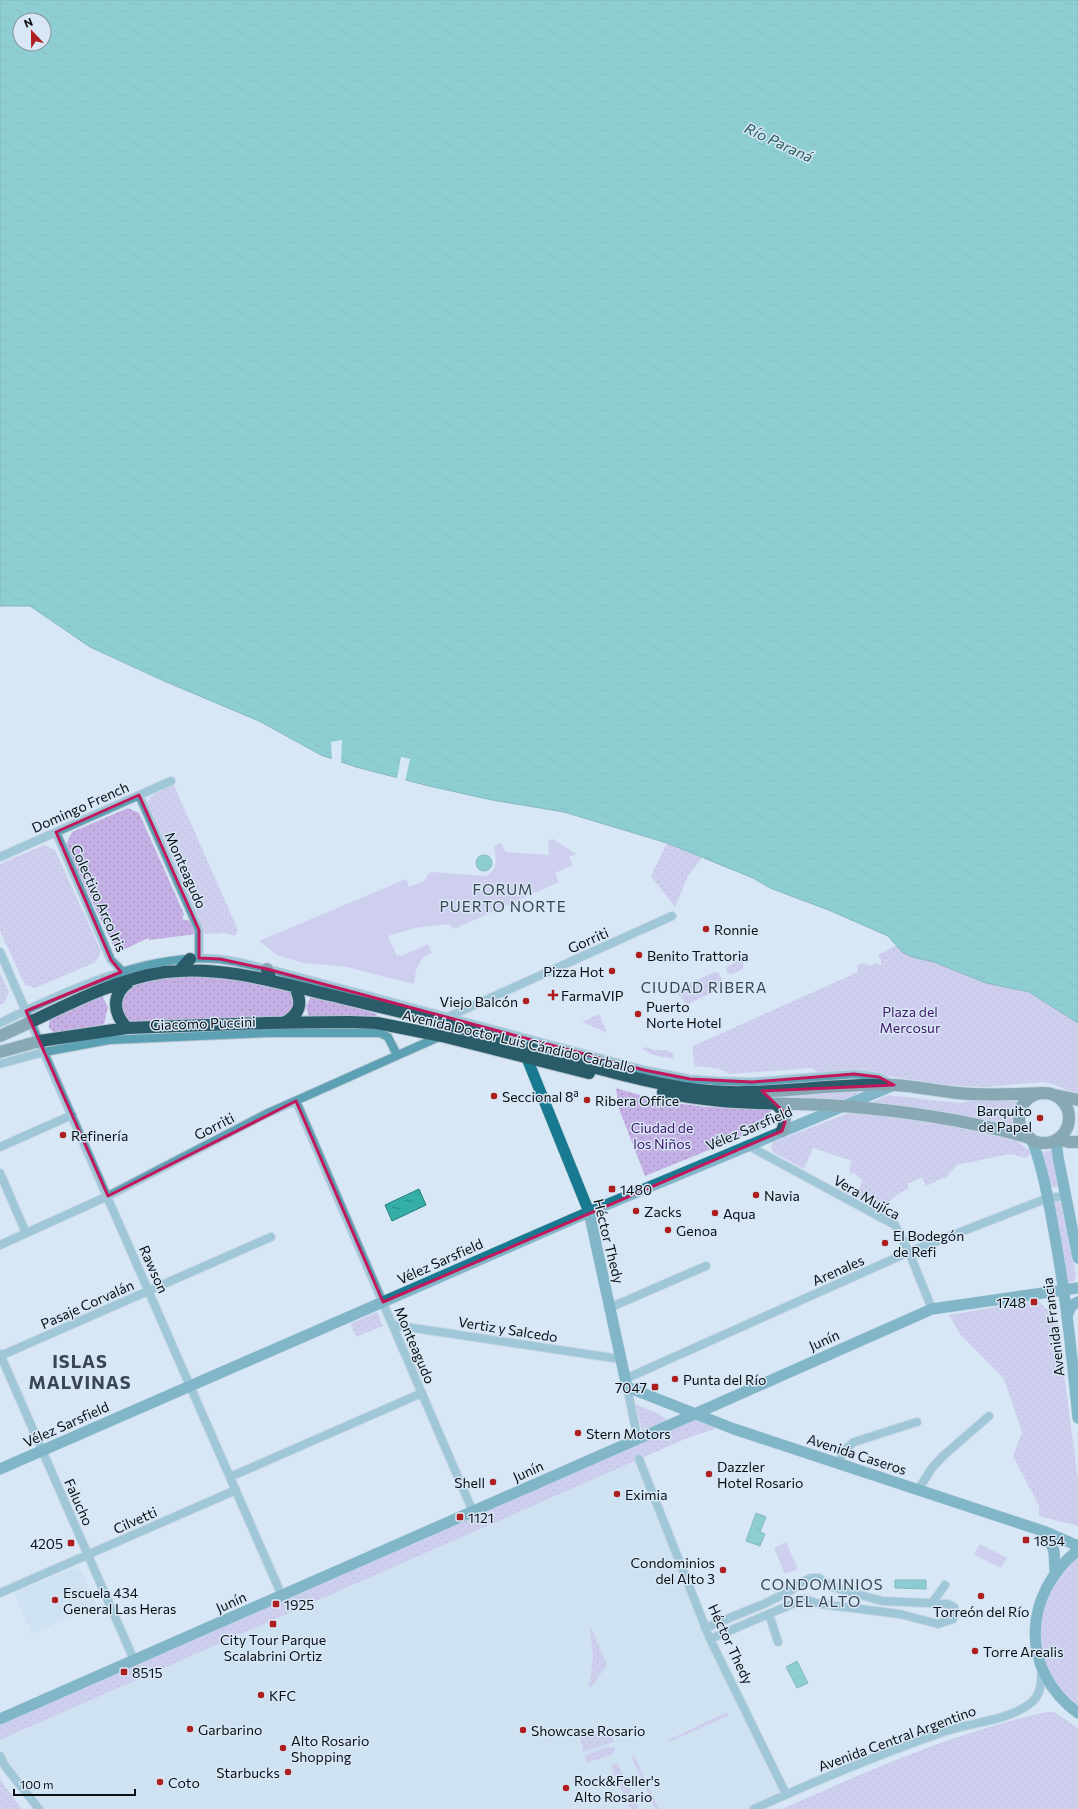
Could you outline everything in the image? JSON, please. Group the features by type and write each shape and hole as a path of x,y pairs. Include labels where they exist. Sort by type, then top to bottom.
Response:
{"main road":[{"path":"179,971 194,959"},
{"path":"267,969 271,981"},
{"name":"Avenida Doctor Luis Cándido Carballo","path":"0,1036 99,992 132,980 155,974 179,971 234,973 449,1024 523,1047 639,1078 686,1088 719,1092 754,1092 894,1085 961,1094 1048,1094 1078,1100"},
{"path":"127,1028 119,1020 116,1009 117,997 122,987 132,980"},
{"path":"284,1022 294,1017 299,1008 300,997 296,987"},
{"name":"Avenida Doctor Luis Cándido Carballo","path":"0,1052 42,1047 100,1031 127,1028 284,1022 377,1023 442,1036 528,1059 685,1097 719,1102 841,1106 956,1120 1031,1139"},
{"path":"100,1031 109,1040"},
{"name":"Héctor Thedy","path":"523,1047 589,1212 626,1383"},
{"name":"Vélez Sarsfield","path":"0,1469 589,1212 894,1085"},
{"path":"1048,1094 1060,1099 1066,1106 1069,1115 1069,1124 1065,1132 1057,1139 1048,1143 1031,1139 1020,1124 1021,1111 1028,1100 1035,1095 1048,1094"},
{"path":"776,1104 783,1110 786,1116 782,1131"},
{"name":"Avenida Francia","path":"1031,1139 1039,1159 1048,1198 1064,1290 1078,1418"},
{"path":"1057,1139 1069,1142 1078,1142"},
{"path":"1057,1139 1058,1157 1078,1258"},
{"name":"Junín","path":"0,1719 638,1440 694,1412 932,1308 1078,1288"},
{"path":"1067,1316 1071,1306 1078,1302"},
{"name":"Avenida Caseros","path":"626,1383 734,1429 1046,1532 1078,1546"},
{"path":"1046,1532 1054,1550 1055,1572"},
{"path":"1078,1550 1055,1572 1044,1592 1037,1614 1035,1636 1040,1661 1047,1678 1059,1696 1078,1713"}],"street":[{"name":"Domingo French","path":"0,857 172,781"},
{"name":"Monteagudo","path":"139,795 199,930 194,959"},
{"name":"Colectivo Arco Iris","path":"56,832 111,960 123,972"},
{"name":"Gorriti","path":"448,1017 672,916"},
{"name":"Rawson","path":"0,952 282,1596"},
{"name":"Avenida Doctor Luis Cándido Carballo","path":"0,1023 123,972 159,962 194,959 220,959 267,969 644,1070 690,1079 752,1082 854,1074 879,1077 894,1085"},
{"name":"Giacomo Puccini","path":"0,1064 42,1047 109,1040 267,1033 380,1033 388,1037 398,1055"},
{"name":"Gorriti","path":"0,1245 108,1196 266,1114 442,1036"},
{"name":"Héctor Thedy","path":"518,1036 523,1047"},
{"name":"Monteagudo","path":"296,1101 473,1512"},
{"path":"0,1147 72,1115"},
{"name":"Vera Mujíca","path":"747,1145 896,1225 932,1308"},
{"path":"0,1173 26,1233"},
{"name":"Arenales","path":"626,1383 909,1252 1048,1198 1066,1196"},
{"name":"Pasaje Corvalán","path":"0,1355 271,1237"},
{"path":"609,1308 706,1266"},
{"name":"Vertiz y Salcedo","path":"393,1325 620,1359"},
{"name":"Falucho","path":"0,1355 134,1660"},
{"name":"Héctor Thedy","path":"626,1383 638,1440"},
{"path":"230,1477 422,1393"},
{"path":"918,1490 932,1468 943,1456 989,1416"},
{"path":"837,1463 848,1447 854,1442 917,1422"},
{"name":"Héctor Thedy","path":"639,1459 705,1628 786,1794"},
{"name":"Cilvetti","path":"0,1593 236,1490"},
{"path":"705,1628 792,1590 806,1579 819,1578 832,1587 882,1601 948,1604 954,1607 955,1613 953,1619 938,1624 900,1614 820,1604 804,1599 798,1600 710,1639"},
{"path":"932,1603 945,1585"},
{"path":"792,1590 797,1592 799,1596 798,1600"},
{"path":"769,1614 778,1642"},
{"name":"Avenida Central Argentino","path":"754,1809 838,1771 935,1735 1019,1710 1033,1701 1038,1691 1041,1682 1040,1661"},
{"path":"0,1756 4,1766 39,1809"}],"highlighted area":[{"path":"139,795 199,930 199,958 220,959 267,969 644,1070 690,1079 752,1082 854,1074 879,1077 894,1085 762,1091 783,1111 785,1122 782,1131 383,1302 296,1101 108,1196 26,1011 121,972 111,960 56,832"}],"shaded area":[{"path":"639,1459 705,1628 786,1794 754,1809 39,1809 0,1756 0,1740"},
{"name":"Escuela 434 General Las Heras","path":"73,1568 81,1571 97,1606 32,1634 14,1593"}],"green space":[{"path":"174,785 238,930 235,936 225,933 204,934 147,805 148,801 154,795 161,790"},
{"path":"128,808 139,813 184,914 182,919 190,921 196,934 149,940 148,938 123,950 113,946 66,845 72,832"},
{"path":"553,839 576,854 569,857 573,865 555,873 559,882 454,929 449,924 415,928 388,936 397,956 401,956 428,944 432,953 423,957 416,970 414,984 347,967 303,963 277,955 259,941 406,879 409,887 424,881 428,874 432,872 486,876 495,867 496,859 494,846 501,843 506,852 549,855 548,840"},
{"path":"667,843 702,858 688,876 675,907 651,876"},
{"path":"44,845 55,850 101,951 96,962 35,988 25,985 0,931 0,864"},
{"name":"Plaza del Mercosur","path":"897,945 902,952 912,957 934,962 986,983 1029,992 1078,1023 1078,1094 1049,1083 1042,1082 985,1087 944,1085 865,1072 820,1074 812,1068 730,1074 719,1069 695,1066 693,1046 858,972 857,965 864,963 870,966 877,963 878,965 882,964 878,955"},
{"path":"737,961 743,962 743,969 733,974 729,974 726,971 727,967"},
{"path":"715,972 722,978 723,987 688,1004 684,1002 678,993 680,987"},
{"path":"0,973 9,992 4,1003 0,1005"},
{"path":"213,974 290,991 296,1003 285,1017 277,1018 127,1022 120,1003 127,991 136,985 157,978"},
{"path":"312,995 370,1012 376,1014 377,1016 374,1018 309,1019 306,1006"},
{"path":"102,996 108,1007 104,1024 56,1034 49,1028 49,1021 52,1017"},
{"path":"599,1014 607,1033 582,1022"},
{"path":"646,1047 654,1050 666,1050 673,1054 674,1059 653,1055 642,1049"},
{"name":"Ciudad de los Niños","path":"616,1088 659,1101 706,1107 771,1109 770,1125 645,1176 619,1109"},
{"path":"858,1090 859,1094 837,1103 720,1098"},
{"path":"888,1095 959,1103 976,1100 1018,1098 1012,1114 1014,1129 868,1104"},
{"path":"849,1113 902,1115 960,1125 1014,1139 1032,1152 1026,1158 1010,1154 957,1165 946,1178 926,1186 922,1177 907,1184 909,1189 894,1197 883,1210 855,1196 863,1181 854,1173 851,1175 849,1167 852,1161 813,1148 804,1169 773,1152 771,1147 773,1142"},
{"path":"1053,1150 1053,1161 1059,1183 1056,1188 1050,1186 1042,1152"},
{"path":"1057,1201 1062,1204 1076,1276 1074,1282 1068,1282 1054,1203"},
{"path":"1038,1300 1057,1320 1078,1479 1078,1526 1039,1516 1039,1506 1013,1456 1022,1432 1004,1379 960,1334 949,1315"},
{"path":"377,1312 383,1326 356,1337 350,1324"},
{"path":"635,1404 659,1414 668,1420 642,1430"},
{"path":"697,1413 725,1425 685,1439 0,1740 0,1719"},
{"path":"786,1542 798,1569 785,1574 774,1548"},
{"path":"980,1544 1007,1558 1001,1568 974,1555"},
{"path":"1078,1550 1078,1713 1047,1678 1037,1614 1065,1560"},
{"path":"592,1629 607,1665 593,1685 589,1687 593,1657 590,1630"},
{"path":"727,1712 728,1716 669,1742 668,1740"},
{"path":"1046,1712 1054,1712 1078,1728 1078,1809 782,1809 879,1767 945,1741 1012,1720"},
{"path":"608,1727 614,1742 583,1752 580,1737"},
{"path":"608,1747 615,1748 613,1754 587,1763 584,1755"},
{"path":"634,1755 659,1809 655,1809 631,1756"},
{"path":"616,1763 618,1764 638,1806 636,1809 631,1809 611,1767"},
{"path":"0,1779 22,1809 0,1809"}],"water":[{"name":"Río Paraná","path":"0,0 1078,0 1078,1023 1029,992 986,983 934,962 912,957 902,952 888,936 831,911 770,888 753,878 667,843 564,812 492,800 429,786 356,767 321,755 259,721 164,681 90,647 30,606 0,606"},
{"path":"481,855 487,855 492,860 490,869 487,871 481,871 476,866 476,860"},
{"path":"419,1189 426,1205 392,1221 385,1205"},
{"path":"756,1513 766,1517 760,1532 765,1534 760,1546 746,1541"},
{"path":"895,1580 926,1580 926,1589 895,1588"},
{"path":"797,1661 808,1683 797,1688 786,1667"}],"pier":[{"path":"342,740 341,764 332,761 331,742"},
{"path":"401,757 410,759 405,782 397,779"}],"place":[{"name":"Ronnie","path":"706,929"},
{"name":"Benito Trattoria","path":"639,955"},
{"name":"Pizza Hot","path":"612,971"},
{"name":"FarmaVIP","path":"553,995"},
{"name":"Viejo Balcón","path":"526,1001"},
{"name":"Puerto Norte Hotel","path":"638,1014"},
{"name":"Seccional 8ª","path":"494,1096"},
{"name":"Ribera Office","path":"587,1100"},
{"name":"Barquito de Papel","path":"1040,1118"},
{"name":"Refinería","path":"63,1135"},
{"name":"1480","path":"612,1189"},
{"name":"Navia","path":"756,1195"},
{"name":"Zacks","path":"636,1211"},
{"name":"Aqua","path":"715,1213"},
{"name":"Genoa","path":"668,1230"},
{"name":"El Bodegón de Refi","path":"885,1243"},
{"name":"1748","path":"1034,1302"},
{"name":"Punta del Río","path":"675,1379"},
{"name":"7047","path":"655,1387"},
{"name":"Stern Motors","path":"578,1433"},
{"name":"Dazzler Hotel Rosario","path":"709,1474"},
{"name":"Shell","path":"493,1482"},
{"name":"Eximia","path":"617,1494"},
{"name":"1121","path":"460,1517"},
{"name":"1854","path":"1026,1540"},
{"name":"4205","path":"71,1543"},
{"name":"Condominios del Alto 3","path":"723,1570"},
{"name":"Torreón del Río","path":"981,1596"},
{"name":"Escuela 434 General Las Heras","path":"55,1600"},
{"name":"1925","path":"276,1604"},
{"name":"City Tour Parque Scalabrini Ortiz","path":"273,1624"},
{"name":"Torre Arealis","path":"975,1651"},
{"name":"8515","path":"124,1672"},
{"name":"KFC","path":"261,1695"},
{"name":"Garbarino","path":"190,1729"},
{"name":"Showcase Rosario","path":"523,1730"},
{"name":"Alto Rosario Shopping","path":"283,1748"},
{"name":"Starbucks","path":"288,1772"},
{"name":"Coto","path":"160,1782"},
{"name":"Rock&Feller's Alto Rosario","path":"566,1788"}],"district":[{"name":"FORUM PUERTO NORTE","path":"503,898"},
{"name":"CIUDAD RIBERA","path":"704,987"},
{"name":"ISLAS MALVINAS","path":"80,1371"},
{"name":"CONDOMINIOS DEL ALTO","path":"822,1592"}]}
